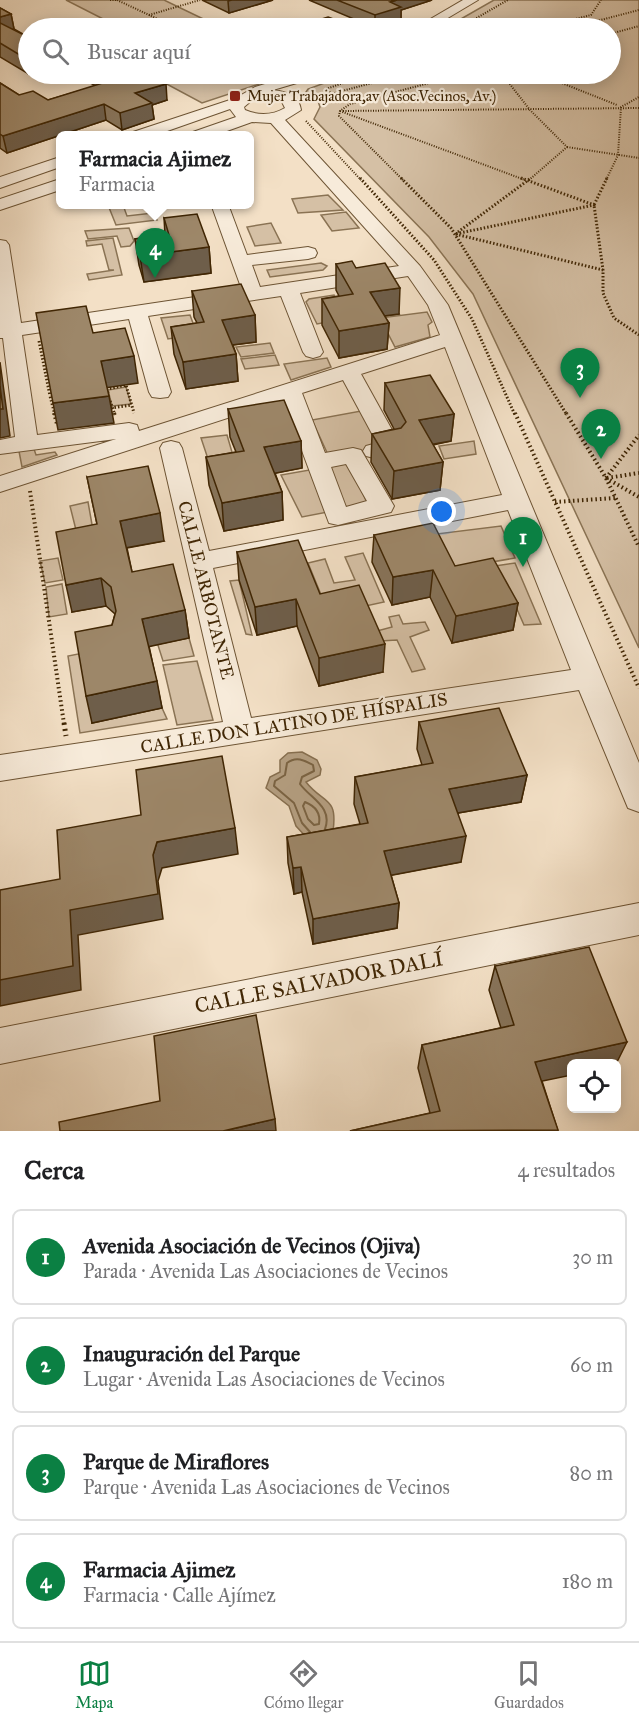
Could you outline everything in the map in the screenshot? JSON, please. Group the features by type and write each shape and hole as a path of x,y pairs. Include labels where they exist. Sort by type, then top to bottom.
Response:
{"street":[{"path":"440,18 472,0"},
{"path":"148,131 283,84"},
{"path":"285,98 290,84"},
{"path":"208,131 251,117 275,118 293,110 292,102 267,94 244,99 236,106 237,110 251,117"},
{"path":"275,118 413,270 438,305 639,799"},
{"path":"0,183 56,163"},
{"path":"0,205 56,185"},
{"path":"221,209 253,294"},
{"path":"0,245 6,331 29,443"},
{"path":"241,261 308,253"},
{"path":"6,331 413,270"},
{"path":"288,288 313,352"},
{"path":"137,311 160,392"},
{"path":"0,484 451,338"},
{"path":"317,462 391,448 349,371"},
{"path":"290,390 338,517 382,506 353,455"},
{"path":"0,447 142,428 194,416 195,421"},
{"name":"CALLE ARBOTANTE","path":"171,448 240,731"},
{"path":"200,562 517,500"},
{"name":"CALLE DON LATINO DE HÍSPALIS","path":"0,768 588,678"},
{"name":"CALLE SALVADOR DALÍ","path":"0,1046 639,919"}],"path":[{"path":"110,0 117,0 155,18"},
{"path":"148,15 200,0"},
{"path":"476,18 508,0"},
{"path":"579,18 591,15 601,0"},
{"path":"608,18 639,10"},
{"path":"621,31 639,26"},
{"path":"332,94 326,89 340,84"},
{"path":"307,100 369,84"},
{"path":"340,111 354,103 426,84"},
{"path":"510,84 530,110 567,147 639,158"},
{"path":"565,84 621,106 639,97"},
{"path":"325,96 354,103"},
{"path":"340,111 530,110 621,106 639,108"},
{"path":"621,106 618,155 594,206 603,270 603,293 614,318 639,335"},
{"path":"340,111 594,206"},
{"path":"340,111 339,116 455,234 606,478 639,547"},
{"path":"455,234 526,182 567,147"},
{"path":"455,234 594,206"},
{"path":"455,234 603,270"},
{"path":"39,339 47,385 56,418"},
{"path":"44,368 55,366"},
{"path":"47,385 59,383"},
{"path":"126,385 131,404 111,408 107,389 126,385"},
{"path":"50,396 61,394"},
{"path":"112,406 131,404"},
{"path":"606,478 639,435"},
{"path":"606,478 639,473"},
{"path":"28,476 69,758"},
{"path":"606,478 639,497"},
{"path":"555,502 615,498"}],"shaded area":[{"path":"66,0 164,0 201,18 101,18"},
{"path":"494,0 639,0 639,648 473,294 429,237 314,119 320,107 317,98 306,92 322,84 621,84 621,18 462,18"},
{"path":"167,84 259,84 202,103"},
{"path":"328,195 343,210 298,213 292,199"},
{"path":"110,209 124,209 127,216 153,213 157,220 116,225"},
{"path":"346,212 359,228 332,231 321,215"},
{"path":"271,223 281,243 255,246 247,227"},
{"path":"129,228 134,241 130,246 121,247 117,236 88,239 85,231"},
{"path":"113,238 122,275 89,280 87,274 114,270 109,270 102,244 87,246 86,241"},
{"path":"321,263 327,266 323,270 270,277 267,270"},
{"path":"334,295 348,318 317,324 306,302 309,299"},
{"path":"427,312 432,322 428,325 430,337 395,347 380,318"},
{"path":"190,315 197,334 168,339 161,318"},
{"path":"270,343 274,353 241,357 236,347"},
{"path":"275,355 279,365 245,369 241,359"},
{"path":"327,358 331,367 291,380 284,364"},
{"path":"126,387 131,404 112,406 108,390"},
{"path":"361,411 383,450 330,459 312,420"},
{"path":"227,435 234,459 209,462 201,438"},
{"path":"474,441 476,454 444,459 439,446"},
{"path":"32,443 36,455 55,452 57,455 22,467 18,446"},
{"path":"348,460 368,505 340,510 320,466"},
{"path":"315,469 333,511 302,517 281,475"},
{"path":"88,502 93,530 77,534 70,506"},
{"path":"501,526 515,558 446,570 428,535"},
{"path":"363,553 384,602 329,614 308,563 325,559 334,583 355,580 345,557"},
{"path":"58,558 63,580 45,583 40,561"},
{"path":"515,563 541,624 524,625 501,573 448,573"},
{"path":"239,580 252,635 246,634 230,581"},
{"path":"62,584 67,614 49,617 46,587"},
{"path":"399,615 403,624 425,622 429,630 410,637 425,669 412,672 397,640 380,641 377,631 392,627 389,617"},
{"path":"189,638 194,656 163,661 156,639"},
{"path":"98,650 162,708 167,719 80,733 68,656"},
{"path":"197,661 213,720 177,725 163,665"}],"water":[{"path":"302,752 317,760 321,769 320,775 306,782 331,806 334,820 333,831 307,838 296,826 289,806 266,788 270,777 280,772 280,760 288,753"}],"building":[{"path":"337,0 397,0 390,2 401,7 375,15"},
{"path":"0,8 11,14 0,17"},
{"path":"0,23 18,32 18,54 0,43"},
{"path":"0,83 19,95 33,91 48,100 99,84 166,84 135,93 152,103 120,113 104,104 3,136 0,134"},
{"path":"197,214 209,247 140,256 135,239 169,235 164,218"},
{"path":"352,261 356,268 385,263 400,288 370,292 389,323 339,331 322,299 353,294 336,264"},
{"path":"241,284 255,315 222,320 236,354 183,362 171,327 204,322 192,291"},
{"path":"86,306 93,333 125,328 134,356 101,361 109,396 53,403 36,313"},
{"path":"430,375 454,414 419,420 443,462 394,471 372,434 401,428 406,422 385,383"},
{"path":"0,386 3,409 0,409"},
{"path":"284,400 301,441 264,447 282,492 222,503 206,457 244,451 228,409"},
{"path":"148,466 160,513 120,521 132,572 173,564 185,610 142,619 157,681 86,696 75,632 112,625 116,611 111,587 101,578 66,585 56,532 97,524 87,477"},
{"path":"433,523 455,566 493,558 518,603 456,616 433,570 393,577 374,535"},
{"path":"298,540 320,594 359,585 385,644 319,658 296,599 255,607 237,552"},
{"path":"499,708 527,775 449,789 466,836 384,851 399,903 313,919 301,867 293,868 287,837 368,823 355,777 433,763 419,722"},
{"path":"222,756 235,828 157,842 153,855 158,894 70,910 73,966 0,980 0,890 60,879 57,830 141,815 136,770"},
{"path":"589,947 627,1042 535,1062 558,1130 350,1131 440,1111 422,1045 514,1025 495,966"},
{"path":"256,1015 275,1119 223,1131 60,1131 59,1122 160,1101 154,1036"}],"place":[{"name":"Mujer Trabajadora,av (Asoc.Vecinos, Av.)","path":"235,96"},
{"name":"Farmacia Ajimez","path":"155,278"},
{"name":"Parque de Miraflores","path":"580,398"},
{"name":"Inauguración del Parque","path":"601,459"},
{"name":"Avenida Asociación de Vecinos (Ojiva)","path":"523,567"}]}
